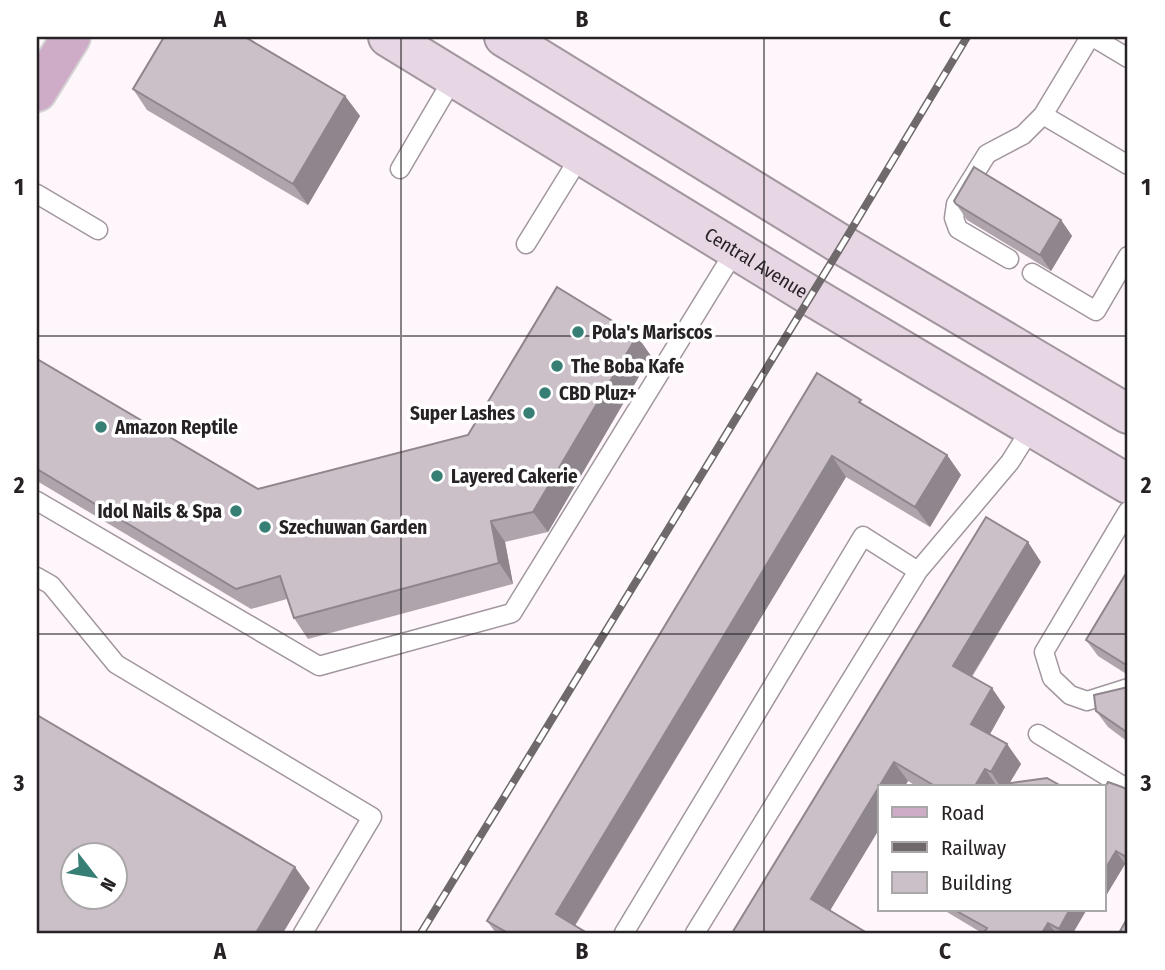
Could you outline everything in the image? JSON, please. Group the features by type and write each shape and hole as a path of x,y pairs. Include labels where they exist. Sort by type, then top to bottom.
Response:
{"main road":[{"path":"37,92 71,37"},
{"name":"Central Avenue","path":"388,37 1128,484"},
{"path":"504,37 842,245 1122,405"}],"lane":[{"path":"1009,260 958,229 954,218 956,204 987,154 1023,135 1043,115 1092,37 1128,58"},
{"path":"400,169 454,77"},
{"path":"1043,115 1128,165"},
{"path":"526,244 581,155"},
{"path":"37,194 98,230"},
{"path":"37,501 320,666 512,613 736,249"},
{"path":"1032,273 1096,311 1128,257"},
{"path":"695,933 918,571 1010,462 1032,427"},
{"path":"1128,511 1044,652 1052,678 1070,695 1087,701 1128,688"},
{"path":"624,933 863,536 918,571"},
{"path":"1111,539 1128,547"},
{"path":"37,577 51,585 116,664 372,817 303,933"},
{"path":"1038,734 1128,789"}],"building":[{"path":"164,37 245,37 345,96 293,184 133,89"},
{"path":"974,167 1061,220 1040,255 956,204 954,201"},
{"path":"557,287 637,336 533,512 491,521 499,563 294,618 280,576 236,589 37,469 37,359 258,489 468,435"},
{"path":"817,373 861,400 859,402 947,455 915,507 832,456 556,914 587,933 508,933 487,921"},
{"path":"986,517 1028,542 953,666 992,688 971,724 1007,744 991,772 985,769 976,785 933,785 894,762 811,899 867,933 732,933"},
{"path":"1128,570 1128,666 1086,640"},
{"path":"1128,687 1128,733 1096,711 1094,695"},
{"path":"37,715 295,867 256,933 37,933"},
{"path":"1047,778 1059,785 1006,785 1004,784"},
{"path":"1108,782 1128,790 1128,858 1116,851 1106,868"},
{"path":"957,911 1069,911 1059,929 1048,923 1042,933 984,933 987,928"},
{"path":"1128,917 1128,933 1119,933"}],"railway":[{"path":"421,933 967,37"}],"place":[{"name":"Pola's Mariscos","path":"578,332"},
{"name":"The Boba Kafe","path":"557,366"},
{"name":"CBD Pluz+","path":"545,393"},
{"name":"Super Lashes","path":"529,413"},
{"name":"Amazon Reptile","path":"101,427"},
{"name":"Layered Cakerie","path":"437,476"},
{"name":"Idol Nails & Spa","path":"236,511"},
{"name":"Szechuwan Garden","path":"265,527"}]}
